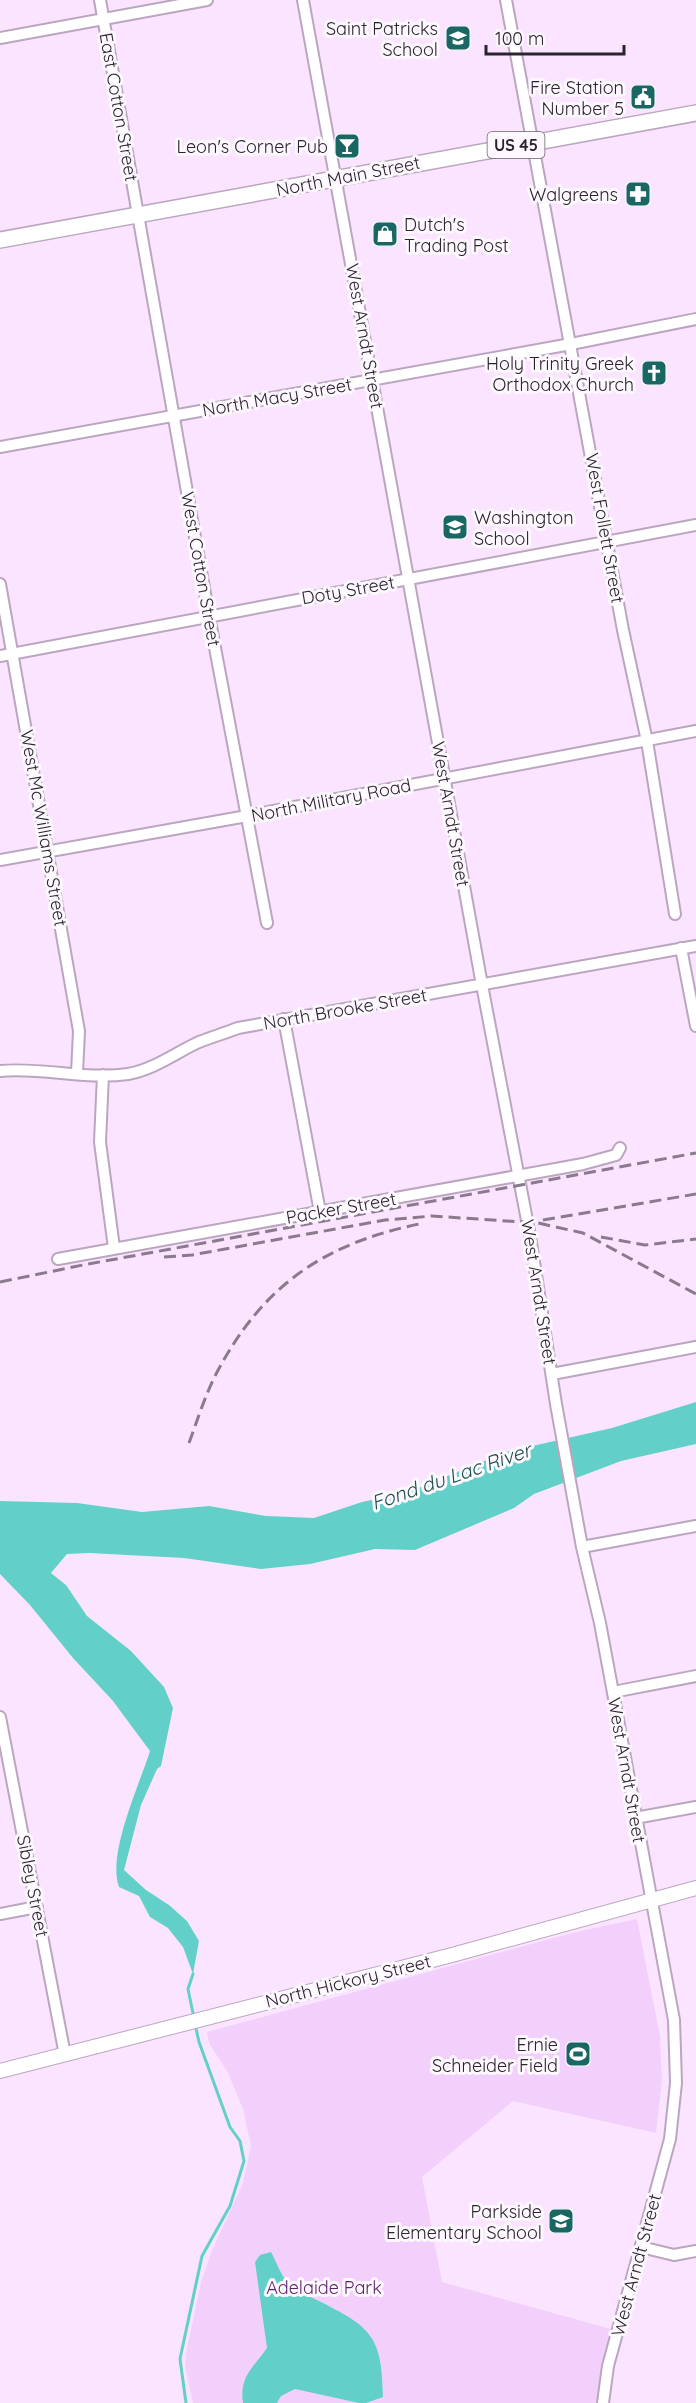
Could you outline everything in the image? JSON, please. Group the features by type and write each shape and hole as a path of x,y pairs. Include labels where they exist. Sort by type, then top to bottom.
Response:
{"main road":[{"name":"North Main Street","path":"0,240 696,113"}],"street":[{"name":"East Cotton Street","path":"100,0 137,215"},
{"path":"0,38 207,0"},
{"name":"West Arndt Street","path":"303,0 482,985 519,1176 582,1546 600,1623 674,2020 676,2083 670,2139 608,2366 603,2403"},
{"name":"West Follett Street","path":"506,0 646,741 675,914"},
{"name":"West Cotton Street","path":"137,215 267,923"},
{"name":"North Macy Street","path":"0,447 571,344 696,319"},
{"name":"Doty Street","path":"0,656 696,525"},
{"name":"West Mc Williams Street","path":"0,584 79,1030 76,1073"},
{"name":"North Military Road","path":"0,860 696,731"},
{"name":"North Brooke Street","path":"0,1071 40,1070 103,1075 124,1074 144,1070 199,1042 238,1028 696,945"},
{"path":"681,948 696,1026"},
{"path":"284,1019 320,1212"},
{"path":"103,1075 100,1142 114,1248"},
{"name":"Packer Street","path":"58,1259 607,1159 616,1155 620,1149"},
{"path":"552,1374 696,1347"},
{"path":"582,1546 696,1526"},
{"path":"613,1692 696,1676"},
{"name":"Sibley Street","path":"0,1717 66,2055"},
{"path":"635,1818 696,1807"},
{"name":"North Hickory Street","path":"0,2071 452,1955 696,1888"},
{"path":"0,1914 37,1907"},
{"path":"641,2247 674,2255 696,2251"}],"green space":[{"name":"Adelaide Park","path":"637,1919 660,2036 662,2080 656,2133 513,2101 422,2177 442,2282 618,2331 603,2403 193,2403 185,2366 201,2283 211,2253 243,2183 251,2146 243,2109 228,2073 209,2043 207,2032 572,1933"}],"water":[{"name":"Fond du Lac River","path":"696,1402 696,1444 621,1461 534,1494 514,1508 415,1550 375,1549 310,1564 261,1569 184,1558 67,1554 51,1573 66,1585 87,1616 131,1651 164,1687 173,1708 161,1766 157,1769 141,1805 124,1870 187,1921 199,1941 193,1974 183,1947 168,1928 150,1917 139,1896 119,1887 116,1873 117,1857 126,1820 150,1751 113,1701 73,1658 30,1605 0,1574 0,1501 77,1503 142,1512 209,1506 266,1516 314,1518 362,1502 406,1493 506,1452 612,1428"},
{"path":"271,2252 284,2277 293,2287 350,2318 370,2335 380,2359 383,2397 359,2403 295,2389 281,2396 277,2403 243,2403 245,2379 267,2348 255,2262 260,2255"}],"waterway":[{"path":"193,1974 188,1989 194,2018"},
{"path":"186,2403 180,2359 202,2256 230,2206 244,2161 240,2141 230,2127 199,2042 195,2024"}],"railway":[{"path":"0,1282 696,1153"},
{"path":"543,1220 696,1194"},
{"path":"164,1257 192,1255 385,1220 432,1216 538,1223 583,1233 696,1294"},
{"path":"189,1443 210,1386 232,1346 252,1318 274,1294 299,1273 355,1243 424,1223"},
{"path":"601,1237 645,1245 696,1239"}],"place":[{"name":"Saint Patricks School","path":"458,38"},
{"name":"Fire Station Number 5","path":"643,97"},
{"name":"Leon's Corner Pub","path":"347,146"},
{"name":"Walgreens","path":"638,194"},
{"name":"Dutch's Trading Post","path":"385,234"},
{"name":"Holy Trinity Greek Orthodox Church","path":"654,373"},
{"name":"Washington School","path":"455,527"},
{"name":"Ernie Schneider Field","path":"578,2054"},
{"name":"Parkside Elementary School","path":"561,2221"}]}
